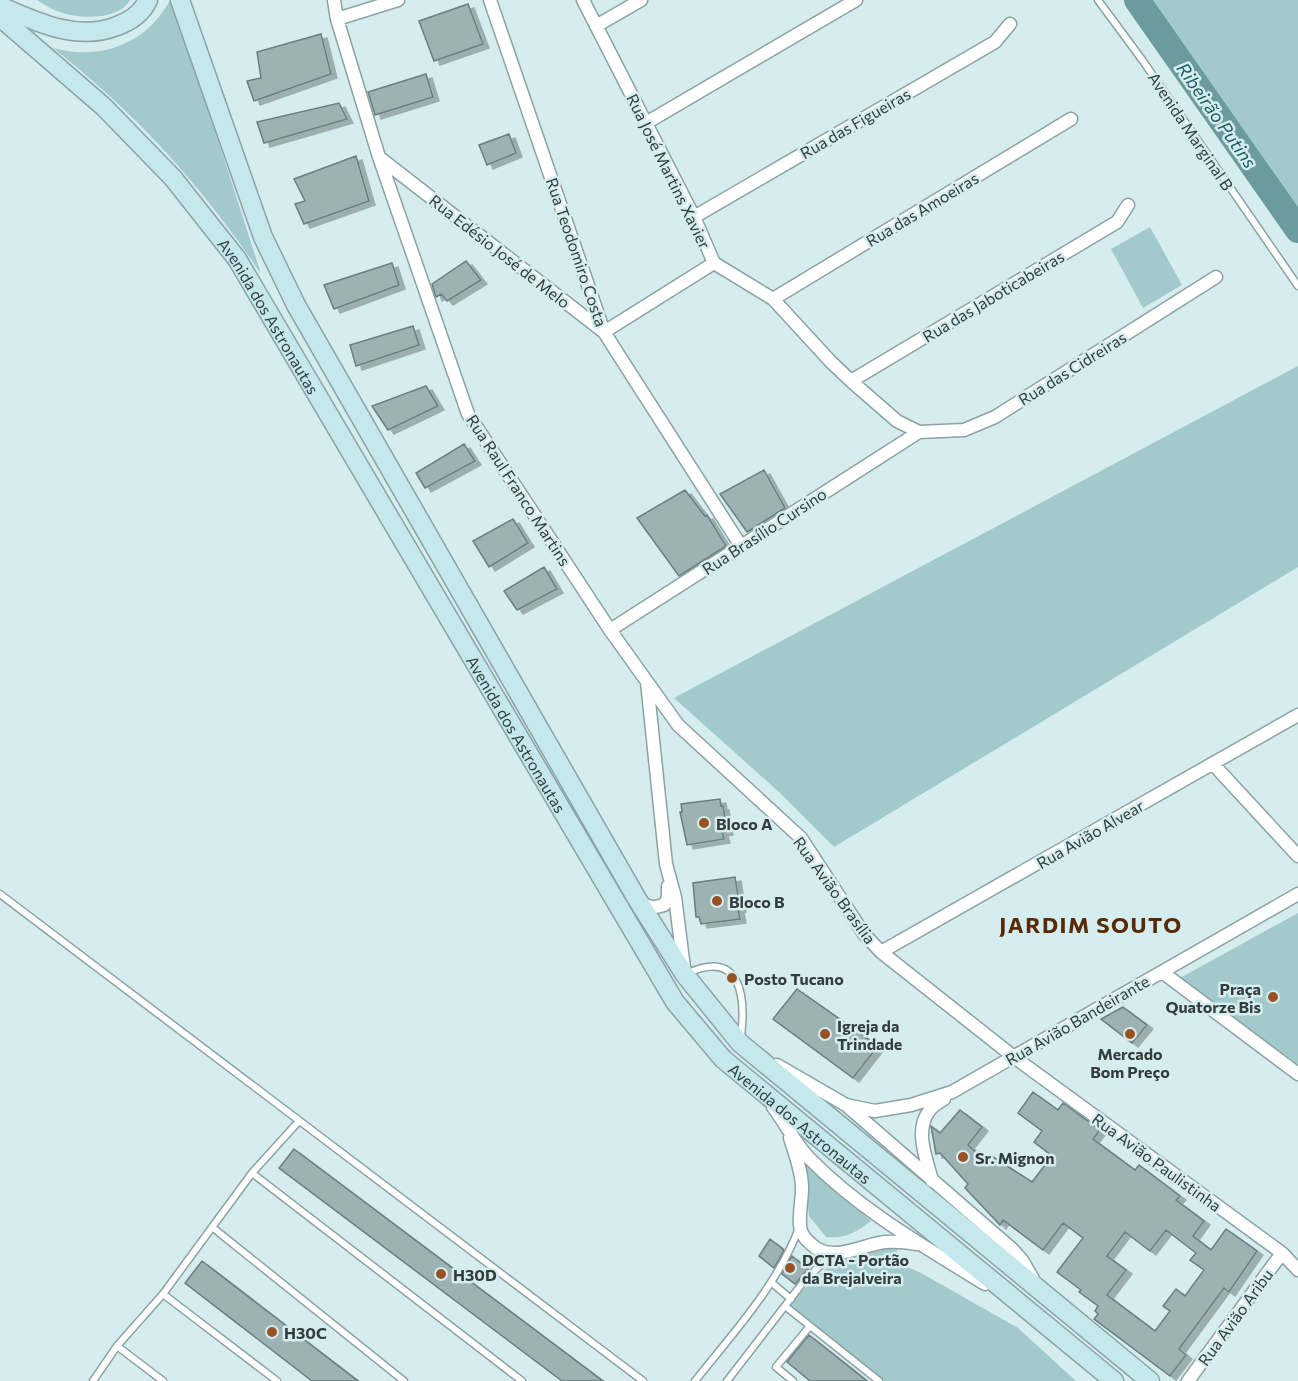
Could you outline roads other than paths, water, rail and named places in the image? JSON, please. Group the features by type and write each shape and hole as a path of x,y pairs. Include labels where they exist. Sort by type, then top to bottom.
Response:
{"main road":[{"path":"0,6 50,26 84,33 108,30 132,20 148,0"},
{"name":"Avenida dos Astronautas","path":"180,0 263,237 296,304 637,899 685,975 740,1043 815,1096 956,1211 1038,1288 1150,1381"},
{"name":"Avenida dos Astronautas","path":"0,17 105,108 173,178 237,259 675,1002 723,1059 759,1090 788,1120 929,1240 1028,1310 1114,1381"}],"street":[{"name":"Rua Raul Franco Martins","path":"334,0 337,19 379,157 468,414 610,630 647,681"},
{"path":"337,19 398,0"},
{"name":"Rua Teodomiro Costa","path":"490,0 604,332 741,546"},
{"name":"Rua José Martins Xavier","path":"583,0 694,217 714,263 773,299 851,381 897,421 919,432"},
{"path":"596,26 641,0"},
{"path":"646,123 856,0"},
{"name":"Rua das Figueiras","path":"694,217 995,42 1010,24"},
{"name":"Rua das Amoeiras","path":"773,299 1071,119"},
{"name":"Rua Edésio José de Melo","path":"379,157 604,332"},
{"name":"Rua das Jaboticabeiras","path":"851,381 1117,222 1128,205"},
{"path":"604,332 714,263"},
{"name":"Rua das Cidreiras","path":"919,432 963,430 995,417 1216,277"},
{"name":"Rua Brasílio Cursino","path":"610,630 919,432"},
{"path":"637,899 648,907 654,908 664,906 668,898 647,681"},
{"name":"Rua Avião Brasília","path":"647,681 678,725 801,838 864,934 881,952 1014,1057"},
{"name":"Rua Avião Alvear","path":"881,952 1298,715"},
{"path":"1213,764 1298,856"},
{"path":"666,864 675,897 685,975"},
{"name":"Rua Avião Bandeirante","path":"846,1105 875,1111 911,1105 952,1092 1298,894"},
{"path":"1162,972 1298,1074"},
{"name":"Rua Avião Paulistinha","path":"1014,1057 1282,1253 1298,1270"},
{"path":"932,1181 923,1145 924,1120 930,1109 952,1092"},
{"path":"815,1096 846,1105 932,1181 956,1211 929,1240 884,1242 844,1252 824,1254 805,1239 800,1227 802,1185 788,1120 815,1096"},
{"name":"Rua Avião Aribu","path":"1188,1381 1282,1253"}],"lane":[{"name":"Avenida Marginal B","path":"1098,0 1143,61 1298,286"},
{"path":"0,894 643,1381"},
{"path":"685,975 713,965 725,968 738,984 743,1000 740,1043"},
{"path":"93,1381 117,1346 163,1294 252,1173 299,1121"},
{"path":"252,1173 522,1381"},
{"path":"212,1227 404,1381"},
{"path":"695,1381 772,1282 800,1227"},
{"path":"727,1381 805,1280 826,1260 844,1252"},
{"path":"772,1282 791,1299"},
{"path":"163,1294 277,1381"},
{"path":"785,1306 879,1381"},
{"path":"793,1381 776,1367 810,1326"},
{"path":"117,1346 163,1381"}],"waterway":[{"name":"Ribeirão Putins","path":"1137,0 1298,230"}],"place":[{"name":"Bloco A","path":"704,823"},
{"name":"Bloco B","path":"717,901"},
{"name":"Posto Tucano","path":"732,978"},
{"name":"Praça Quatorze Bis","path":"1273,997"},
{"name":"Igreja da Trindade","path":"825,1034"},
{"name":"Mercado Bom Preço","path":"1130,1034"},
{"name":"Sr. Mignon","path":"963,1157"},
{"name":"DCTA - Portão da Brejalveira","path":"790,1268"},
{"name":"H30D","path":"441,1274"},
{"name":"H30C","path":"272,1332"}],"district":[{"name":"JARDIM SOUTO","path":"1091,924"}]}
